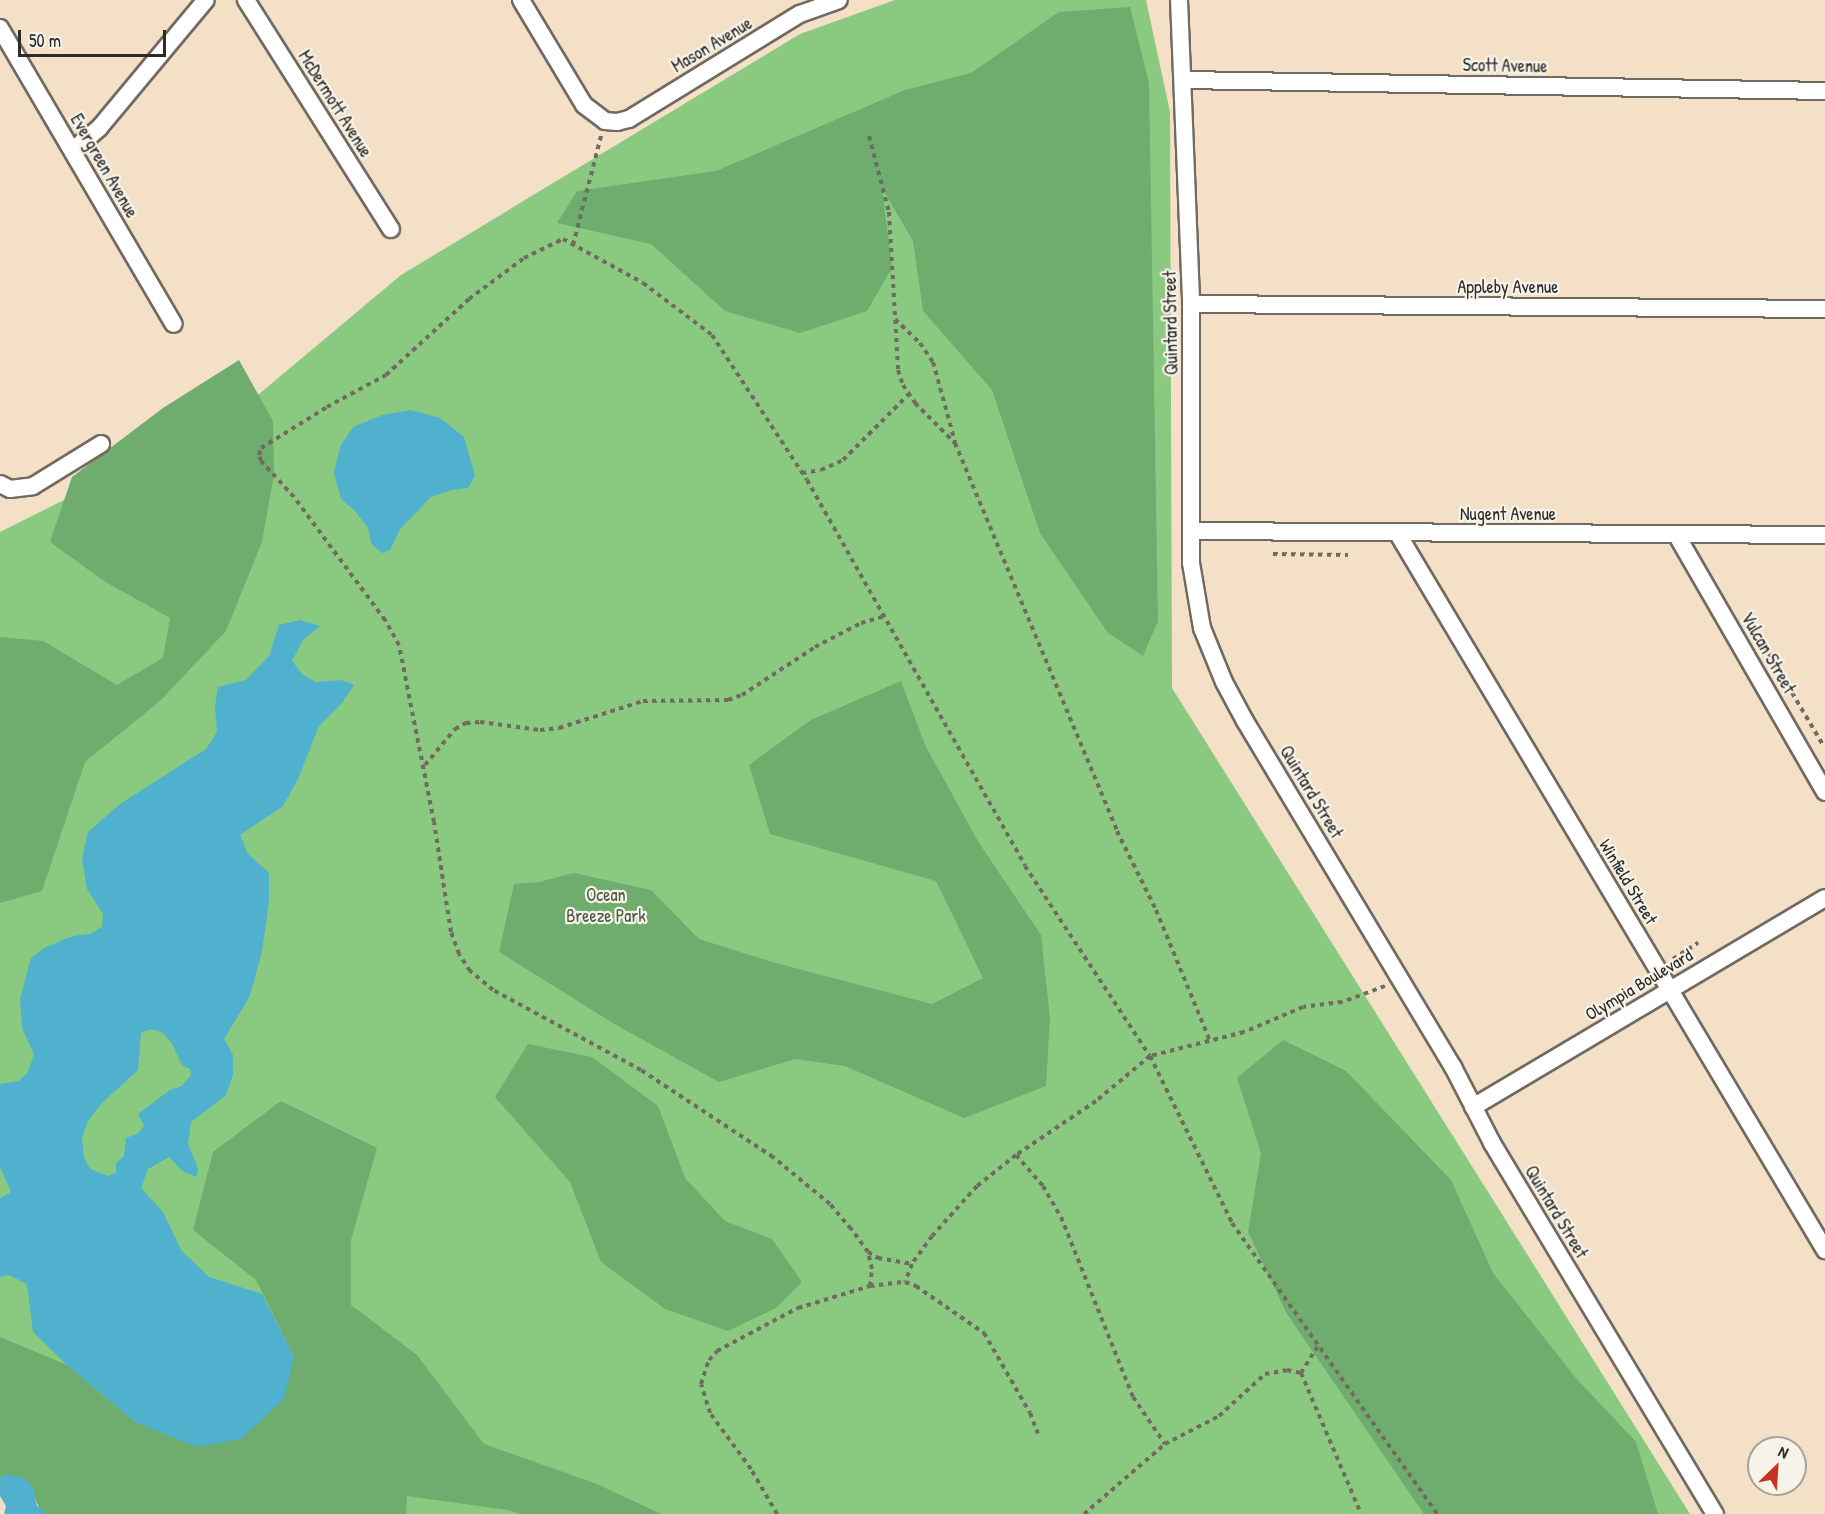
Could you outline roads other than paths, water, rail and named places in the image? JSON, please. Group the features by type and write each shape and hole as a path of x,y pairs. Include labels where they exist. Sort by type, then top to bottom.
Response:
{"street":[{"path":"73,150 100,128 206,0"},
{"name":"McDermott Avenue","path":"246,0 391,229"},
{"name":"Mason Avenue","path":"521,0 584,105 605,121 616,122 629,118 796,7 839,0"},
{"name":"Quintard Street","path":"1179,0 1184,80 1191,304 1191,562 1197,610 1210,651 1224,682 1401,980 1492,1143 1715,1514"},
{"name":"Evergreen Avenue","path":"0,28 174,324"},
{"name":"Scott Avenue","path":"1184,80 1825,91"},
{"name":"Appleby Avenue","path":"1191,304 1825,309"},
{"path":"5,487 33,486 100,444"},
{"name":"Nugent Avenue","path":"1192,531 1825,535"},
{"name":"Winfield Street","path":"1398,534 1825,1250"},
{"name":"Vulcan Street","path":"1676,534 1825,792"},
{"name":"Olympia Boulevard","path":"1473,1107 1825,898"}],"water":[{"path":"411,410 440,418 464,437 475,476 468,488 451,490 431,497 400,529 390,550 382,553 371,543 368,528 355,511 341,499 334,473 340,447 353,427 382,415"},
{"path":"300,620 320,626 303,640 292,661 303,675 316,682 342,680 354,685 342,703 319,726 298,779 283,806 240,835 248,854 269,873 269,902 262,951 250,996 224,1039 233,1055 233,1075 226,1095 191,1122 188,1144 198,1168 197,1177 182,1171 169,1157 148,1169 141,1188 163,1212 181,1250 209,1277 262,1294 294,1357 284,1399 241,1439 197,1447 135,1422 67,1365 33,1332 27,1284 9,1275 0,1277 0,1198 11,1192 0,1167 0,1084 19,1081 28,1072 34,1054 22,1028 20,999 31,958 44,948 73,936 90,934 102,927 103,914 87,889 82,858 88,832 120,804 206,749 217,732 215,706 218,687 246,680 269,656 279,625","holes":["151,1029 163,1033 172,1044 182,1065 190,1069 191,1075 182,1086 170,1090 138,1114 144,1126 139,1133 126,1138 124,1156 116,1163 116,1173 108,1176 90,1169 84,1157 82,1138 88,1121 102,1103 138,1070 141,1033"]},
{"path":"7,1474 24,1478 33,1488 37,1506 47,1514 4,1514 6,1506 0,1496 0,1478"}],"park label":[{"name":"Ocean Breeze Park","path":"606,906"}]}
